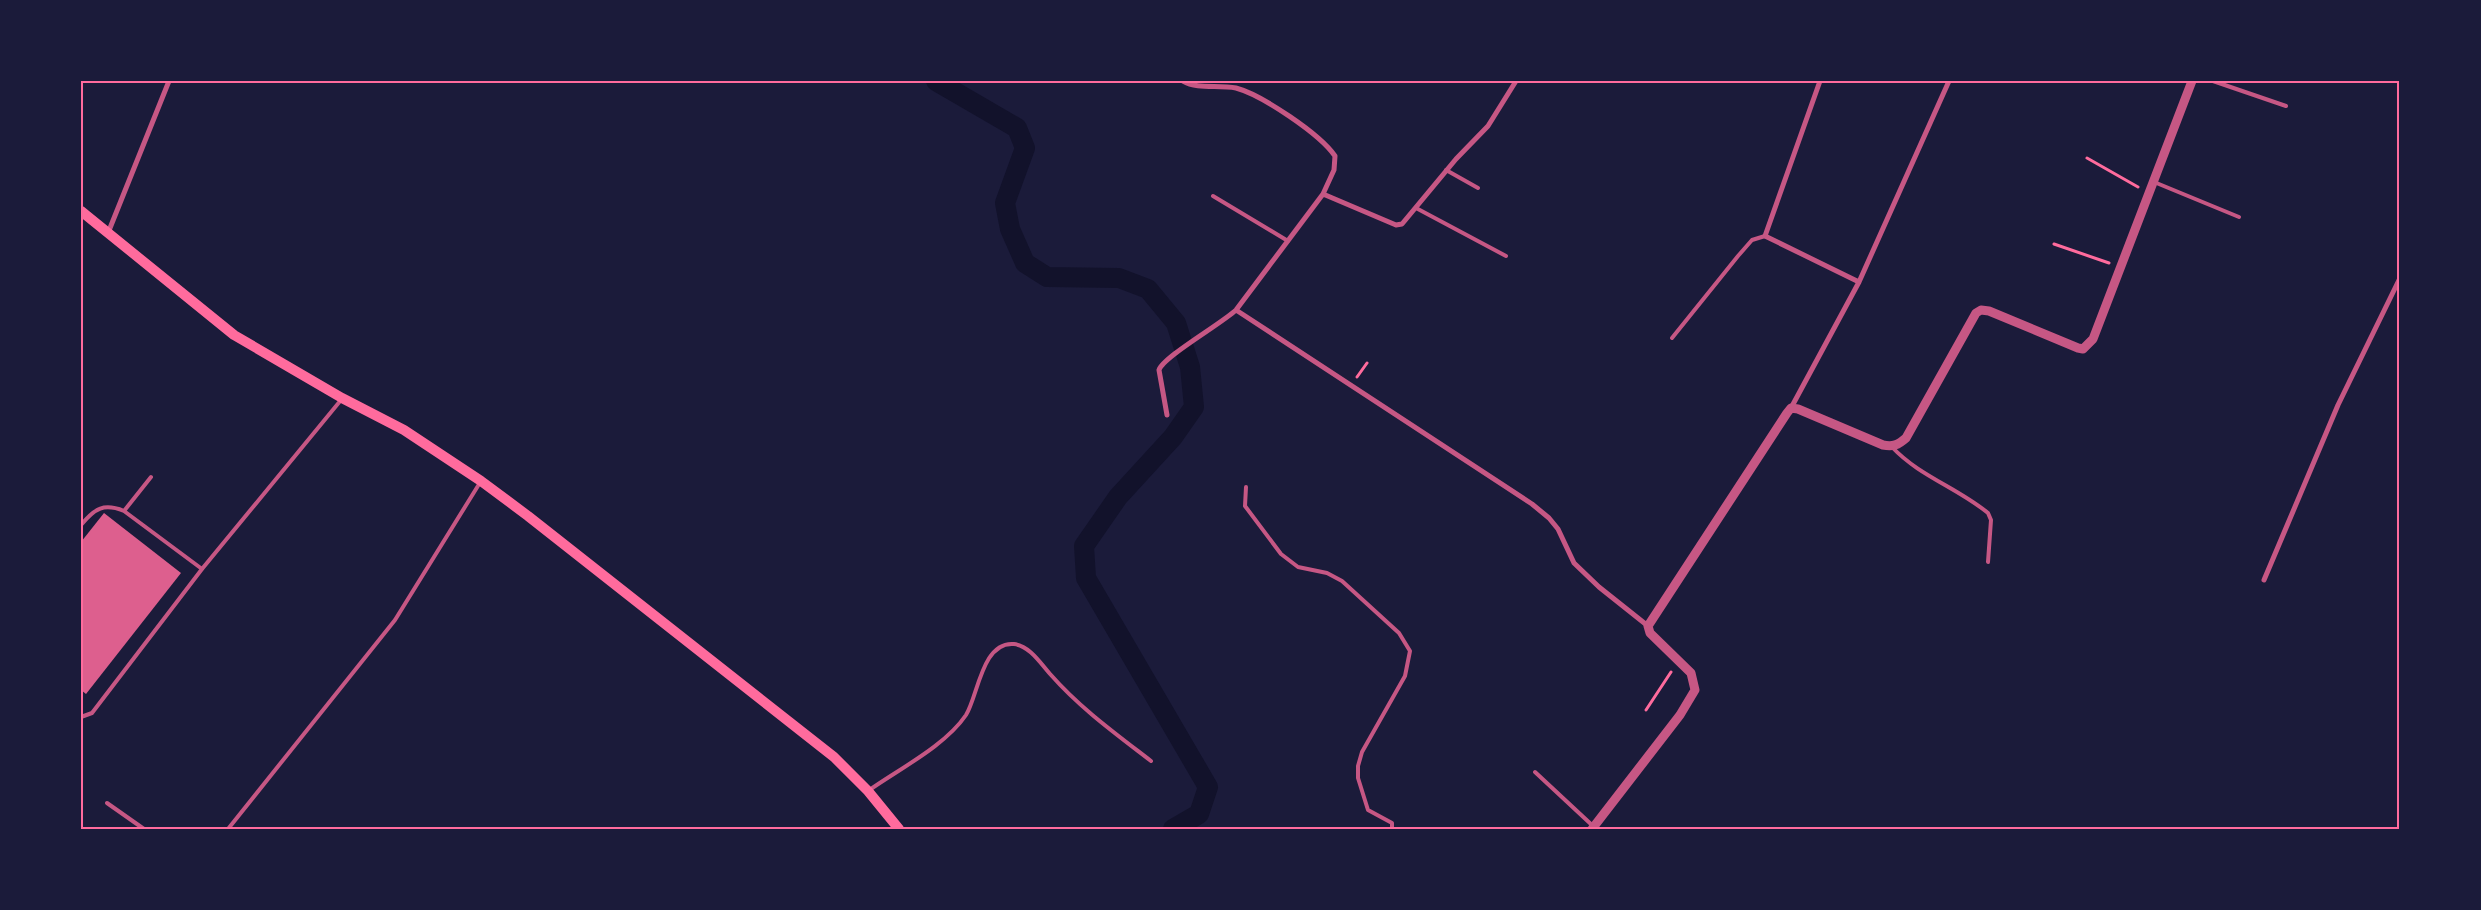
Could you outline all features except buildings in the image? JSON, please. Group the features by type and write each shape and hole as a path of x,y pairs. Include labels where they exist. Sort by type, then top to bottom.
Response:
{"main road":[{"path":"81,211 234,335 342,398 404,430 481,481 834,757 868,791 899,829"}],"street":[{"path":"108,233 169,81"},
{"path":"1167,416 1161,366 1173,355 1219,325 1236,310 1323,194 1334,170 1335,156 1328,145 1303,125 1247,92 1224,87 1190,85 1183,81"},
{"path":"1323,194 1396,224 1407,220 1446,170 1488,126 1516,81"},
{"path":"1820,81 1765,236 1859,282"},
{"path":"1648,626 1791,408 1859,282 1949,81"},
{"path":"1791,408 1882,445 1892,447 1906,438 1976,313 1981,310 1989,311 2083,349 2093,339 2192,81"},
{"path":"2264,580 2338,405 2400,278"},
{"path":"1236,310 1532,504 1549,518 1558,529 1574,563 1599,587 1648,626 1650,633 1691,673 1695,682 1695,690 1691,699 1592,828"}],"lane":[{"path":"1224,87 1227,81"},
{"path":"2213,81 2221,82 2286,106"},
{"path":"1446,170 1478,188"},
{"path":"2154,182 2240,217"},
{"path":"1213,196 1288,241"},
{"path":"1416,208 1506,256"},
{"path":"1672,338 1752,240 1765,236"},
{"path":"81,717 92,713 202,569 342,398"},
{"path":"1892,447 1912,466 1940,480 1988,513 1991,520 1988,562"},
{"path":"124,511 151,477"},
{"path":"228,829 395,620 481,481"},
{"path":"1246,487 1245,506 1280,554 1298,567 1327,573 1342,581 1399,633 1410,651 1405,676 1362,752 1358,766 1358,778 1368,810 1373,815 1386,818 1392,823 1392,829"},
{"path":"81,525 101,507 112,506 124,511 202,569"},
{"path":"868,791 950,734 972,703 982,669 997,649 1004,645 1014,644 1024,648 1038,659 1088,712 1151,762"},
{"path":"1534,772 1592,828"},
{"path":"107,803 144,829"}],"path":[{"path":"2087,158 2150,193"},
{"path":"2054,244 2121,267"},
{"path":"1646,710 1678,661"}],"waterway":[{"path":"936,81 1017,128 1025,148 1005,203 1010,229 1025,263 1047,277 1119,278 1148,289 1176,323 1190,367 1194,407 1173,437 1118,497 1084,546 1086,578 1208,787 1199,814 1173,829"}]}
